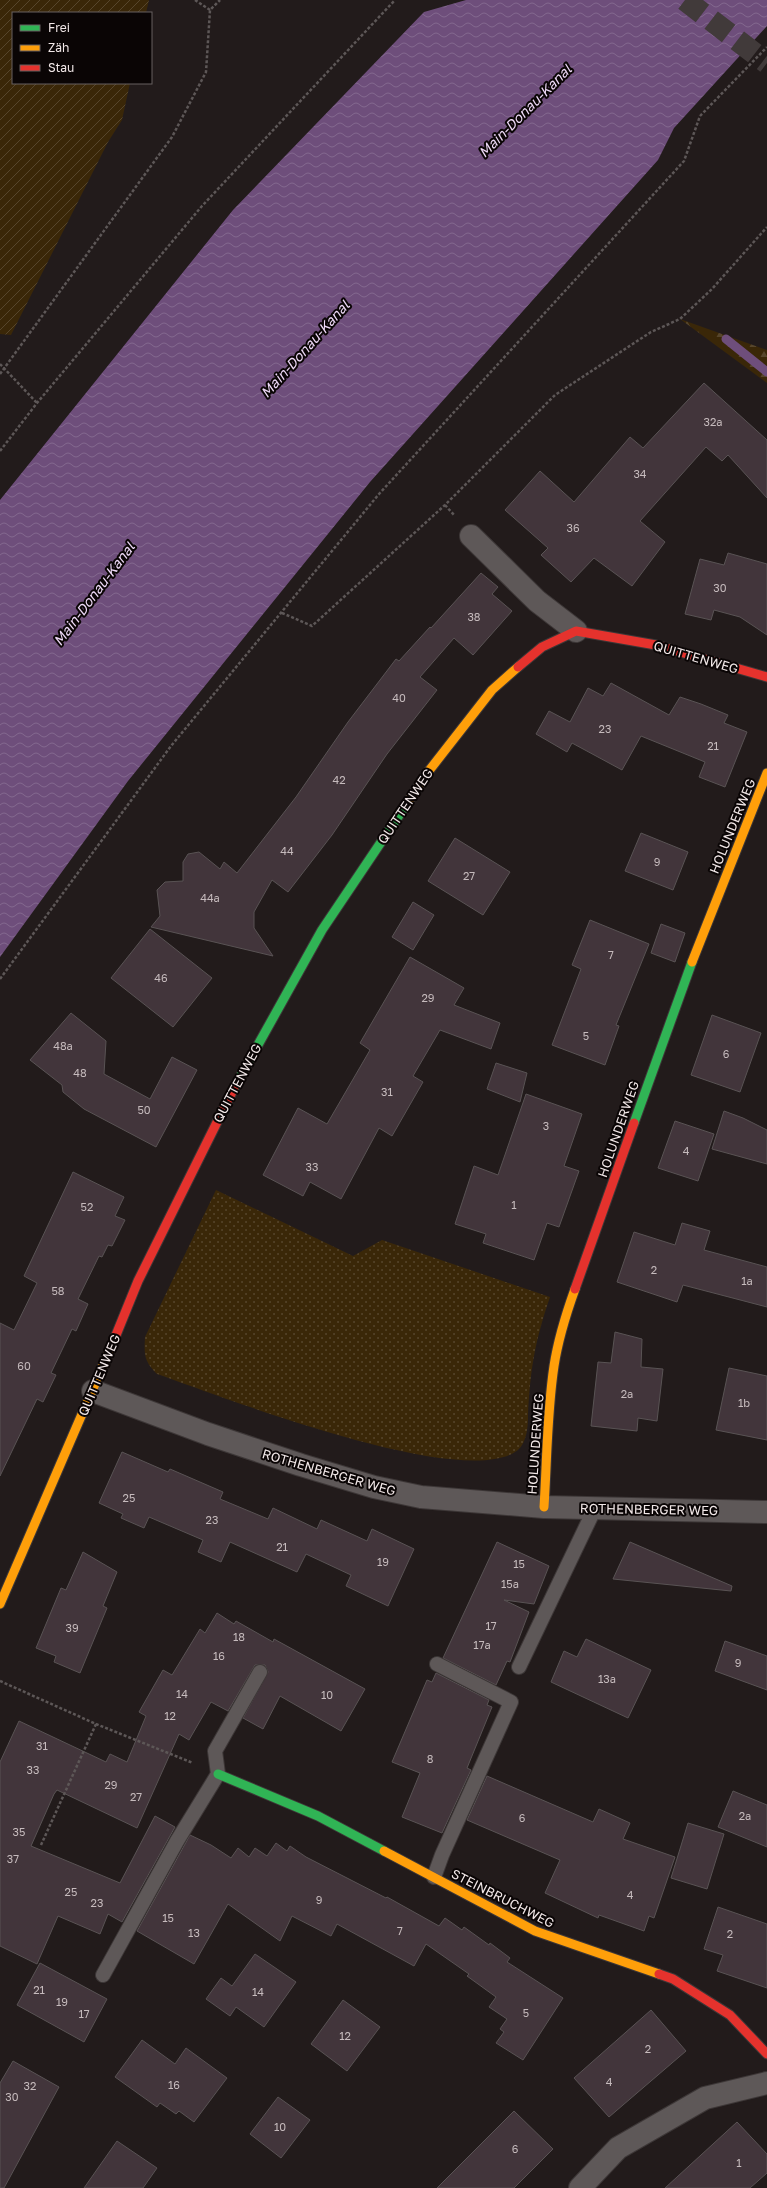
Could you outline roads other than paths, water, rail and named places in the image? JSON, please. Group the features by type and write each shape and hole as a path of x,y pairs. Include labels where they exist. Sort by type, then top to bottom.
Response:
{"street":[{"name":"QUITTENWEG","path":"471,536 537,601 576,631 656,645 767,677"},
{"name":"QUITTENWEG","path":"0,1604 93,1391 138,1281 247,1062 322,930 428,772 492,690 542,647 576,631"},
{"name":"HOLUNDERWEG","path":"544,1507 550,1398 554,1365 565,1318 676,1003 767,773"},
{"name":"ROTHENBERGER WEG","path":"93,1391 208,1434 374,1487 421,1497 544,1507 767,1512"},
{"name":"STEINBRUCHWEG","path":"218,1774 318,1816 535,1931 673,1979 730,2015 767,2054"},
{"path":"580,2188 618,2148 705,2098 767,2083"}],"lane":[{"path":"520,1667 595,1508"},
{"path":"434,1877 442,1855 511,1702 437,1664"},
{"path":"103,1975 218,1774 216,1751 260,1672"}],"water":[{"name":"Main-Donau-Kanal","path":"466,0 767,0 767,26 674,128 658,160 370,482 128,781 0,957 0,500 233,210 424,12"}],"waterway":[{"path":"726,339 767,372"}],"tunnel":[{"path":"685,0 767,63"}]}
